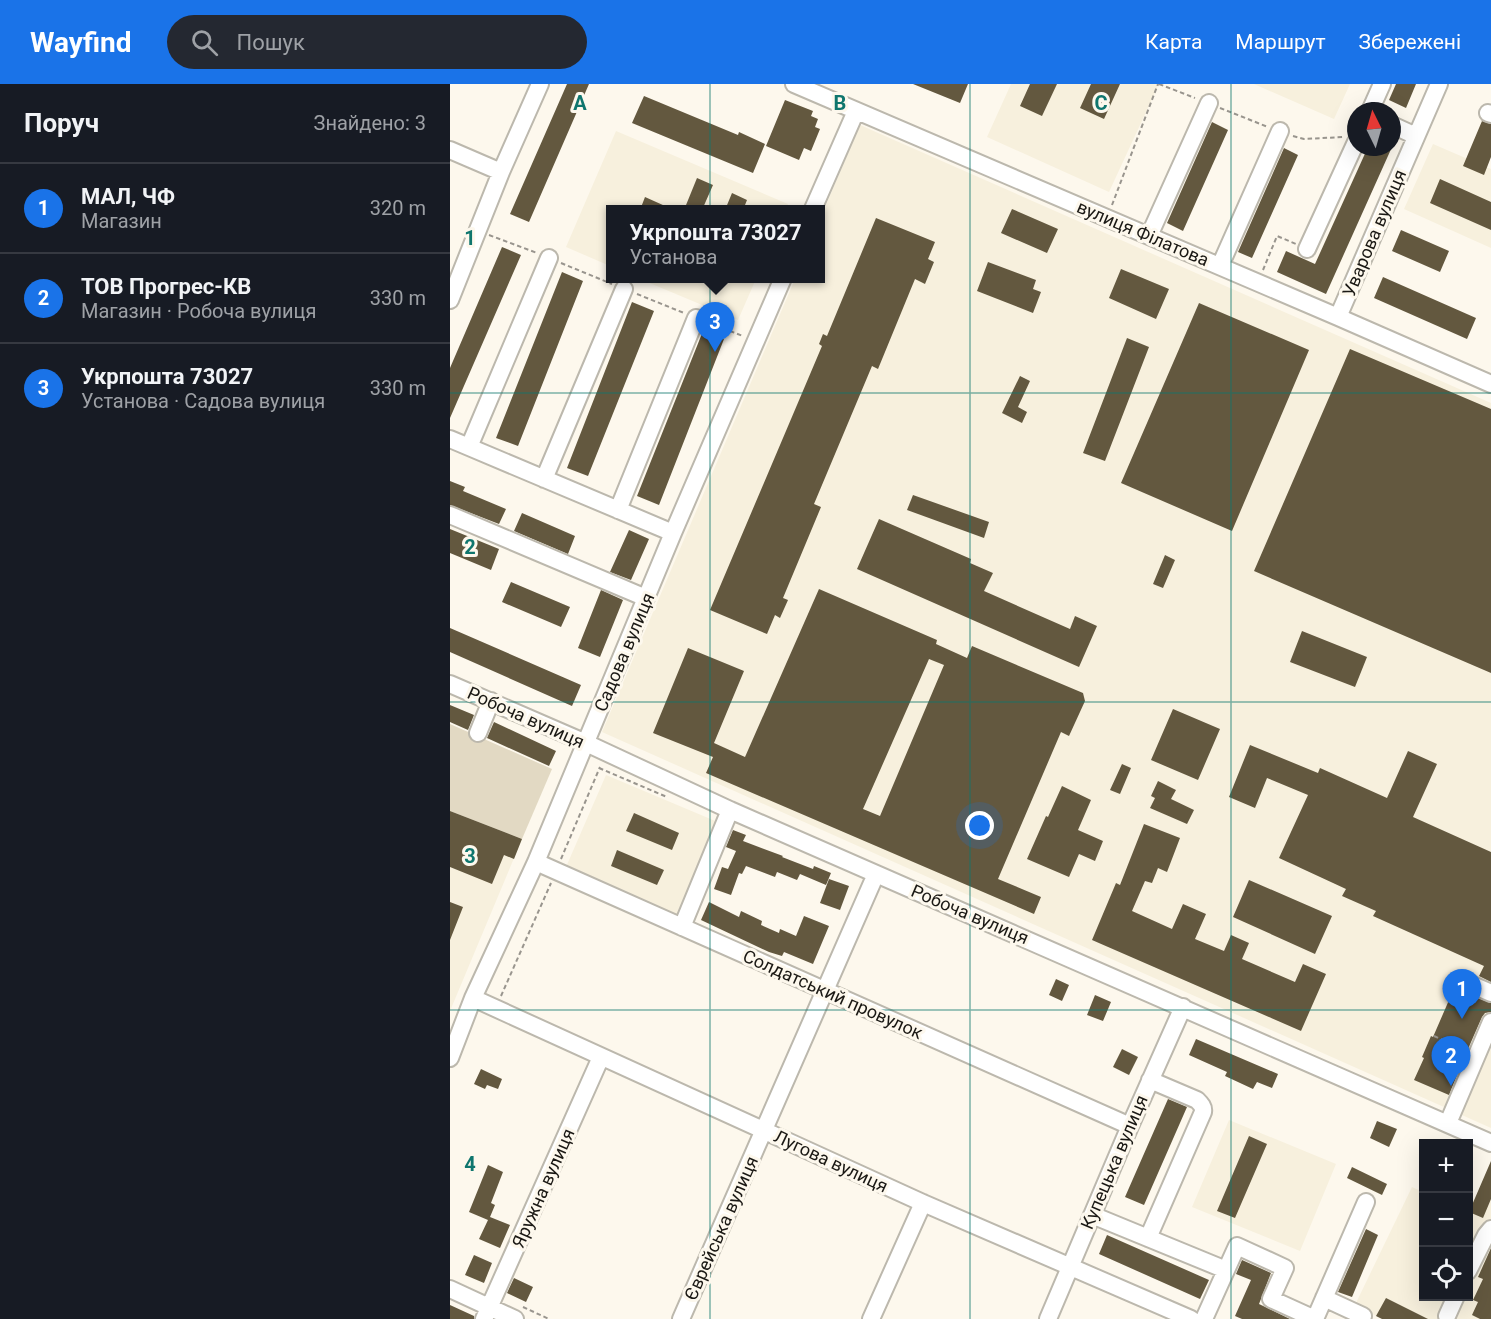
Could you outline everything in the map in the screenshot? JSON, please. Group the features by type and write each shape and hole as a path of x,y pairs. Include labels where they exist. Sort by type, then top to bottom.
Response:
{"street":[{"path":"450,300 501,172 540,84"},
{"name":"вулиця Філатова","path":"794,84 1491,384"},
{"path":"1374,102 1382,84"},
{"name":"Уварова вулиця","path":"1338,317 1438,84"},
{"path":"1149,236 1209,103"},
{"path":"815,205 856,111"},
{"path":"1401,128 1416,136"},
{"path":"1220,266 1280,131"},
{"path":"1307,249 1347,149"},
{"path":"450,150 501,172"},
{"path":"469,447 549,258"},
{"name":"Садова вулиця","path":"450,1058 473,998 536,862 673,533 781,283"},
{"path":"544,478 624,289"},
{"path":"618,510 696,318"},
{"path":"450,439 673,533"},
{"path":"450,515 646,598"},
{"name":"Робоча вулиця","path":"450,684 585,743 602,761 730,810 1491,1143"},
{"path":"478,733 490,701"},
{"path":"682,927 730,810"},
{"name":"Солдатський провулок","path":"536,862 1130,1126"},
{"name":"Єврейська вулиця","path":"681,1319 876,874"},
{"path":"1468,982 1491,993"},
{"name":"Лугова вулиця","path":"473,998 923,1203 1191,1319"},
{"name":"Купецька вулиця","path":"1048,1319 1183,1007"},
{"path":"1448,1123 1491,1022"},
{"name":"Яружна вулиця","path":"487,1313 601,1057"},
{"path":"1452,1059 1472,1066"},
{"path":"1148,1238 1203,1112 1197,1100 1150,1080"},
{"path":"1204,1319 1237,1246 1285,1268 1271,1299 1315,1318 1366,1202"},
{"path":"871,1319 923,1203"},
{"path":"1092,1215 1226,1270"},
{"path":"1473,1261 1491,1229"},
{"path":"450,1289 487,1313 515,1319"},
{"path":"1324,1298 1363,1316 1362,1319"},
{"path":"1447,1316 1454,1301"}],"path":[{"path":"1106,217 1115,201 1158,84 1304,139 1347,139"},
{"path":"1258,283 1277,236 1307,249"},
{"path":"496,1009 602,761 673,800"}],"shaded area":[{"path":"1011,84 1159,84 1109,192 987,137"},
{"path":"1254,84 1350,84 1334,119"},
{"path":"860,125 1491,403 1491,1128 602,732 793,283 825,283 825,207"},
{"path":"616,131 788,204 606,205 606,264 566,247"},
{"path":"1433,144 1491,169 1491,248 1404,209"},
{"path":"650,283 754,283 738,320"},
{"path":"450,724 552,769 522,839 450,811"},
{"path":"606,775 720,823 680,916 566,867"},
{"path":"450,811 522,839 450,1011"},
{"path":"1229,1120 1336,1164 1300,1251 1192,1207"},
{"path":"1491,1164 1491,1319 1382,1319 1355,1305 1412,1187 1419,1190 1419,1301 1473,1301 1473,1203"}],"building":[{"path":"567,84 589,84 529,222 510,214"},
{"path":"913,84 968,84 960,103"},
{"path":"1030,84 1057,84 1042,116 1020,106"},
{"path":"1091,84 1120,84 1104,119 1080,108"},
{"path":"1396,84 1416,84 1406,108 1401,106 1401,102 1389,100"},
{"path":"644,96 765,144 753,173 632,123"},
{"path":"785,100 813,111 811,116 818,119 815,127 820,129 811,151 804,148 799,160 766,146"},
{"path":"1482,121 1491,124 1491,157 1484,175 1463,166"},
{"path":"1212,122 1228,130 1183,231 1167,223"},
{"path":"1284,148 1298,155 1252,258 1238,252"},
{"path":"1364,156 1388,156 1326,294 1277,272 1286,251 1315,264"},
{"path":"697,178 713,185 704,205 686,205"},
{"path":"1440,179 1491,202 1491,230 1430,203"},
{"path":"732,193 747,200 745,205 727,205"},
{"path":"645,197 663,205 642,205"},
{"path":"1012,209 1058,229 1047,253 1001,233"},
{"path":"876,218 935,242 928,259 934,262 925,284 915,279 878,369 872,366 814,504 821,507 783,598 788,600 780,618 775,615 767,634 710,610 822,346 819,344 823,334 827,336"},
{"path":"1401,230 1449,251 1440,272 1392,251"},
{"path":"502,247 521,255 450,418 450,368"},
{"path":"988,262 1036,280 1033,289 1041,292 1033,313 977,291"},
{"path":"1121,269 1169,289 1156,319 1109,298"},
{"path":"562,272 583,281 518,446 496,438"},
{"path":"1383,277 1476,318 1467,339 1374,298"},
{"path":"632,302 654,311 588,476 567,468"},
{"path":"1199,303 1309,350 1232,531 1121,483"},
{"path":"703,331 724,339 659,505 637,496"},
{"path":"1127,338 1149,347 1105,461 1083,453"},
{"path":"1350,349 1491,409 1491,673 1254,571"},
{"path":"1020,376 1030,381 1018,407 1027,412 1022,423 1002,413"},
{"path":"450,481 465,487 463,491 506,509 499,524 450,505"},
{"path":"913,495 989,522 984,538 907,510"},
{"path":"522,513 575,536 568,554 514,531"},
{"path":"879,519 971,559 970,563 993,573 984,591 1070,629 1075,616 1097,626 1079,667 857,569"},
{"path":"450,529 499,549 491,570 450,553"},
{"path":"629,530 649,539 631,580 610,572"},
{"path":"1165,555 1175,560 1163,588 1153,584"},
{"path":"511,582 570,607 561,627 502,602"},
{"path":"819,589 937,640 936,644 967,658 972,646 1083,693 1085,701 1069,736 1061,732 998,879 1041,897 1034,914 706,773 713,757 653,733 688,648 744,671 714,743 745,757","holes":["929,659 944,665 880,816 863,809"]},
{"path":"601,590 623,600 600,657 578,648"},
{"path":"450,628 581,685 572,706 450,652"},
{"path":"1302,631 1367,657 1355,687 1290,662"},
{"path":"450,705 474,715 468,730 450,722"},
{"path":"1173,709 1220,729 1198,780 1151,760"},
{"path":"494,722 556,751 549,766 487,738"},
{"path":"1250,745 1318,773 1320,768 1387,798 1408,751 1437,764 1413,817 1491,852 1491,982 1479,976 1484,966 1373,916 1376,911 1342,896 1346,889 1279,858 1308,795 1267,778 1255,808 1229,797"},
{"path":"1122,764 1131,768 1120,794 1110,790"},
{"path":"1158,781 1176,790 1171,799 1194,810 1187,824 1150,808 1155,798 1151,796"},
{"path":"1062,786 1091,800 1078,830 1103,841 1095,861 1079,854 1069,877 1027,859"},
{"path":"450,811 522,839 514,859 504,855 492,884 450,867"},
{"path":"634,813 679,833 672,850 626,831"},
{"path":"1144,824 1180,838 1167,872 1158,868 1152,883 1145,881 1132,911 1172,929 1183,904 1206,914 1195,939 1224,951 1231,935 1249,943 1242,959 1295,982 1303,964 1326,974 1301,1031 1092,940 1116,883 1120,885"},
{"path":"733,830 746,835 743,841 813,869 814,866 831,873 826,885 800,874 797,880 777,872 775,877 746,866 742,874 739,873 731,895 714,889 722,867 728,869 736,851 726,847"},
{"path":"617,850 664,870 657,885 611,866"},
{"path":"829,879 849,886 840,910 820,903"},
{"path":"1249,880 1332,916 1315,954 1233,917"},
{"path":"450,902 463,907 450,940"},
{"path":"709,902 739,917 741,911 762,921 761,925 779,933 780,929 796,936 804,916 829,926 813,964 784,952 782,956 769,952 701,920"},
{"path":"1056,979 1069,985 1062,1001 1049,995"},
{"path":"1456,984 1464,993 1491,1003 1491,1012 1485,1013 1482,1017 1468,1049 1456,1044 1454,1049 1442,1055 1445,1070 1457,1075 1449,1095 1414,1080 1431,1036 1433,1037"},
{"path":"1095,995 1111,1002 1103,1021 1087,1015"},
{"path":"1196,1039 1278,1074 1272,1088 1257,1082 1253,1089 1225,1076 1227,1072 1189,1055"},
{"path":"1122,1049 1138,1057 1129,1075 1113,1067"},
{"path":"481,1069 502,1079 498,1089 487,1085 485,1089 474,1084"},
{"path":"1168,1099 1187,1107 1144,1205 1125,1197"},
{"path":"1377,1121 1397,1129 1389,1147 1370,1138"},
{"path":"1249,1136 1267,1144 1235,1218 1217,1211"},
{"path":"1491,1161 1491,1199 1483,1218 1473,1214 1473,1203"},
{"path":"488,1165 503,1172 491,1203 495,1205 490,1217 510,1225 500,1248 479,1239 488,1220 469,1212"},
{"path":"1352,1167 1387,1184 1382,1195 1347,1178"},
{"path":"1366,1229 1378,1235 1352,1297 1338,1292"},
{"path":"1107,1235 1209,1280 1200,1299 1099,1254"},
{"path":"1491,1248 1491,1319 1480,1319 1472,1315 1478,1302 1473,1300 1483,1279 1478,1277"},
{"path":"474,1255 492,1263 484,1283 465,1275"},
{"path":"1242,1260 1271,1273 1259,1304 1290,1319 1242,1319 1235,1316 1251,1280 1236,1274"},
{"path":"514,1278 533,1287 526,1302 507,1293"},
{"path":"1386,1298 1428,1319 1382,1319 1376,1316"},
{"path":"450,1305 474,1316 474,1319 450,1319"}],"place":[{"name":"Укрпошта 73027","path":"715,352"},
{"name":"МАЛ, ЧФ","path":"1462,1019"},
{"name":"ТОВ Прогрес-КВ","path":"1451,1086"}]}
